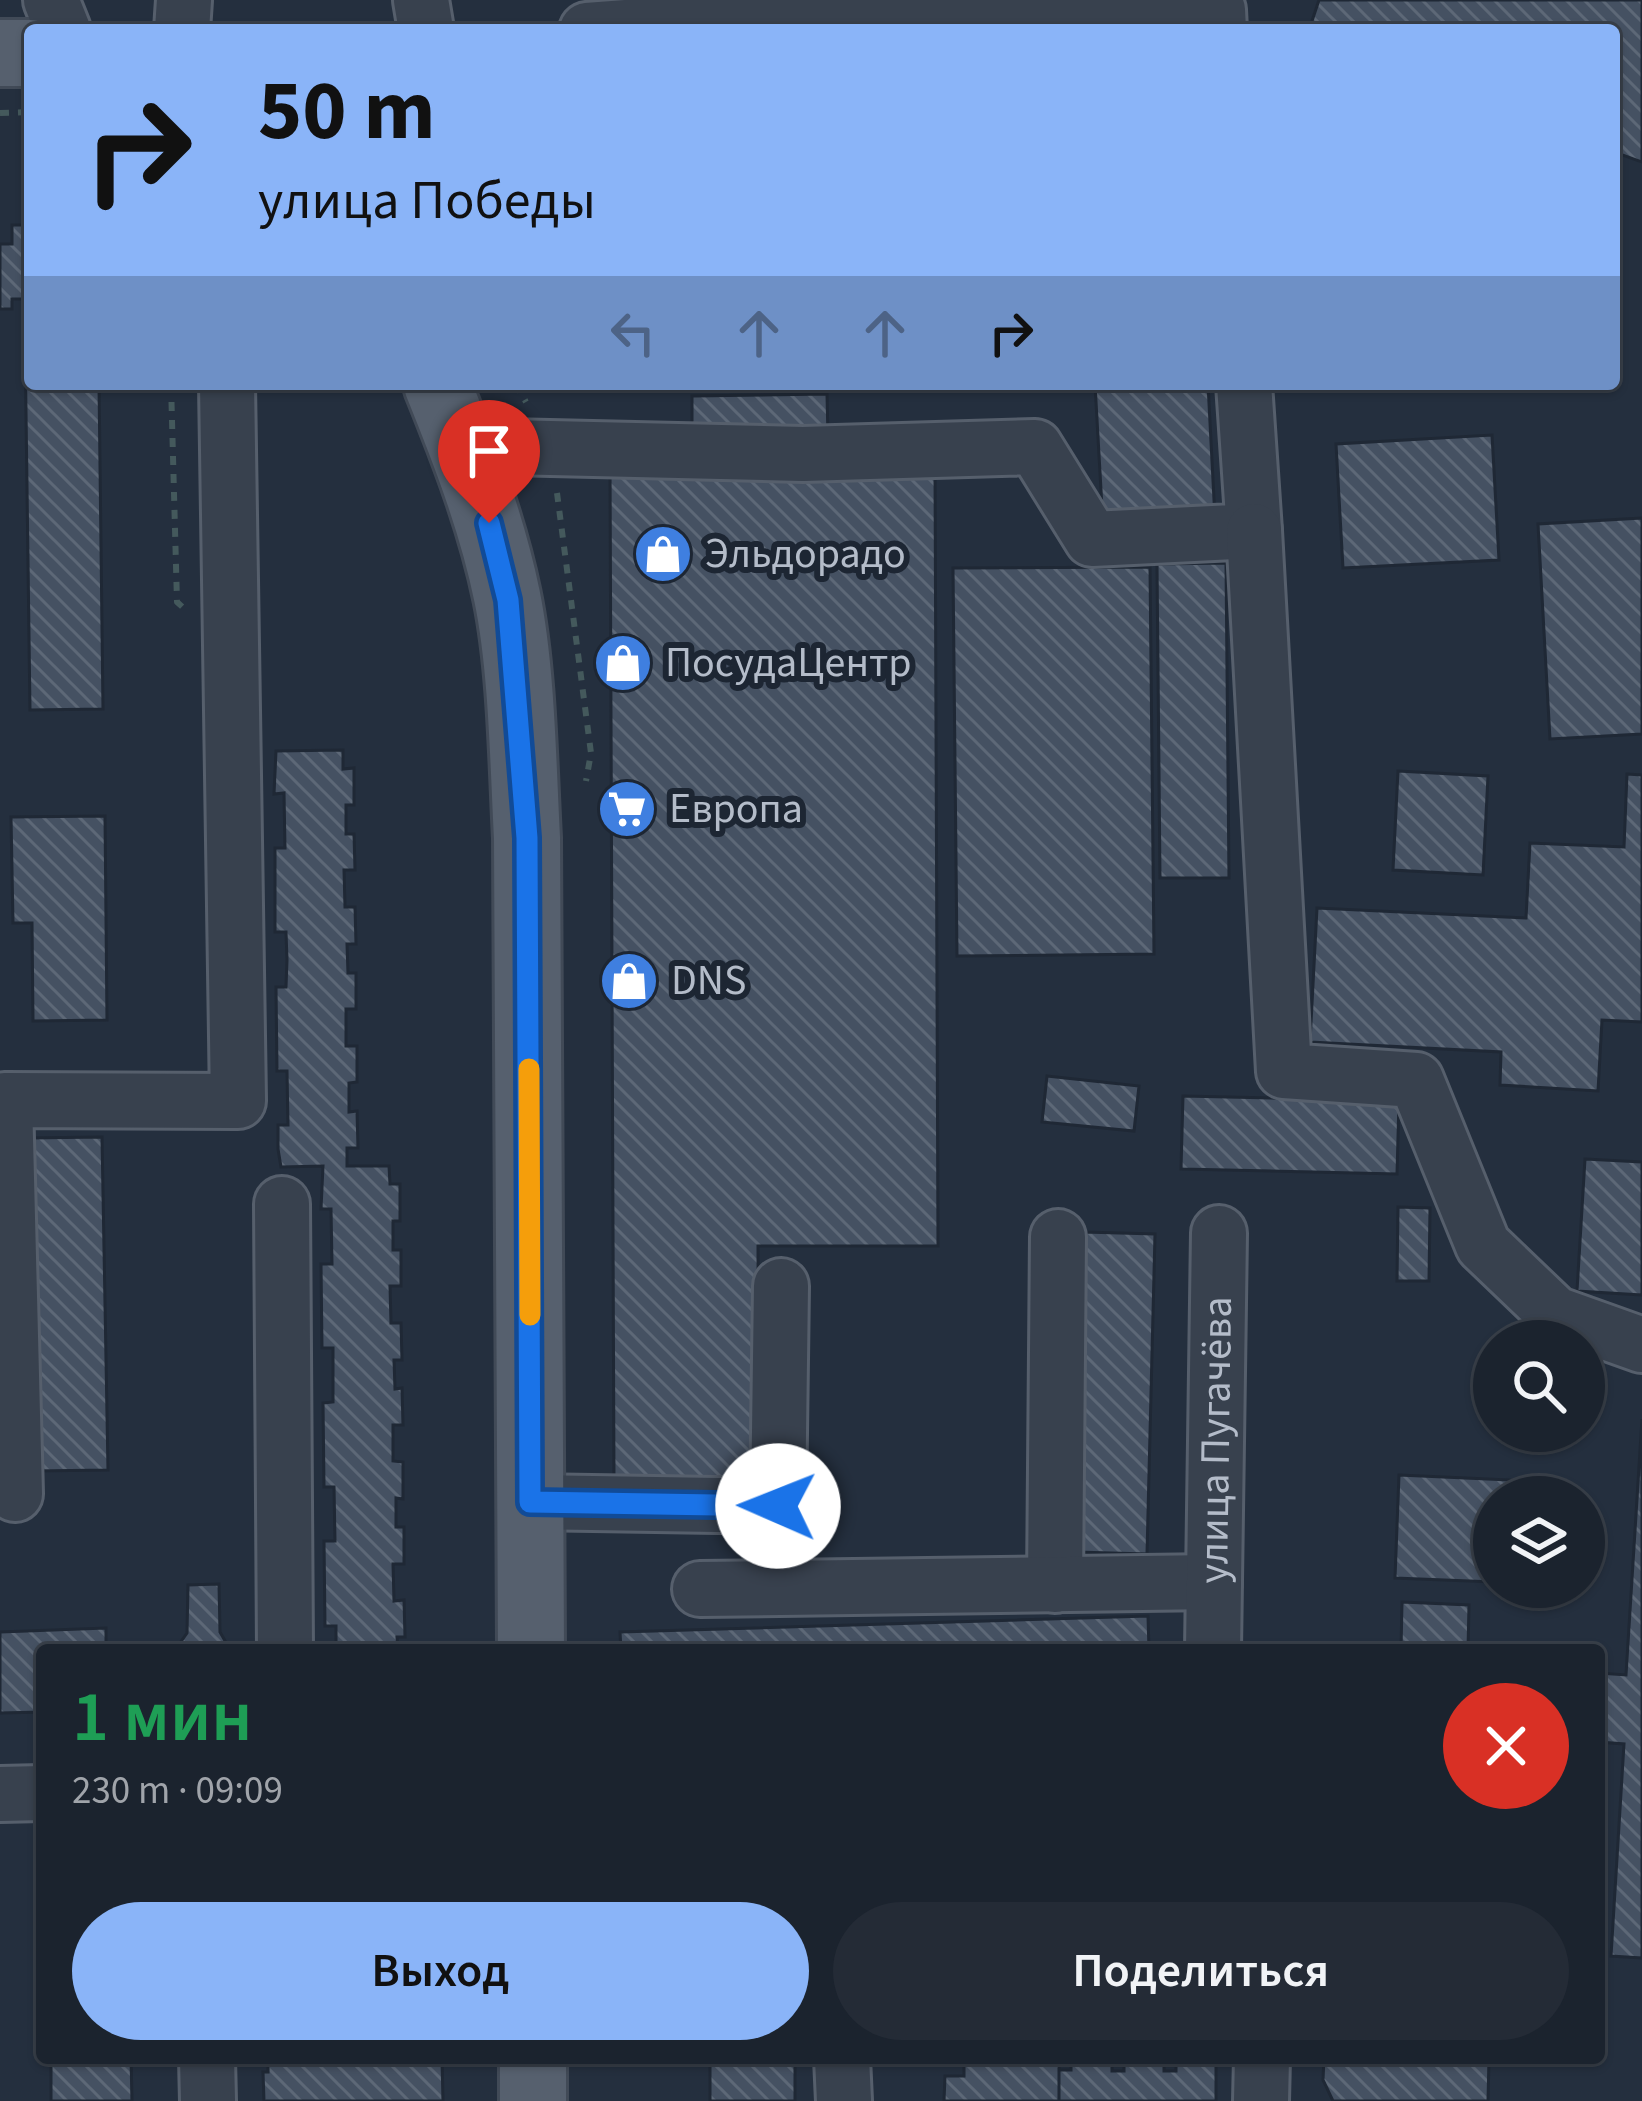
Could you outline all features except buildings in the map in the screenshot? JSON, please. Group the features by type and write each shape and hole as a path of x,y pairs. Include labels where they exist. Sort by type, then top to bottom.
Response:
{"main road":[{"path":"439,390 489,523 508,600 527,838 531,1644"},
{"path":"533,2064 533,2101"}],"street":[{"path":"648,24 829,6 872,23 1218,10 1219,24"},
{"path":"15,1494 5,1100 238,1101 226,390"},
{"path":"1244,390 1284,1071 1416,1081 1483,1245 1555,1314 1642,1345"},
{"path":"462,446 803,454 1035,447 1092,539 1255,530"},
{"path":"489,523 551,451"},
{"path":"282,1204 285,1644"},
{"name":"улица Пугачёва","path":"1213,1644 1219,1232"},
{"path":"1055,1585 1058,1237"},
{"path":"530,1502 778,1506 781,1286"},
{"path":"700,1589 1214,1582"},
{"path":"0,1794 36,1793"},
{"path":"207,2064 208,2101"},
{"path":"842,2064 844,2101"},
{"path":"1261,2101 1262,2064"}],"path":[{"path":"519,390 551,451 591,754 586,781"}],"slow traffic":[{"path":"529,1069 530,1315"}],"place":[{"name":"Эльдорадо","path":"663,554"},
{"name":"ПосудаЦентр","path":"623,663"},
{"name":"Европа","path":"627,809"},
{"name":"DNS","path":"629,981"}],"route":[{"path":"489,523 508,600 527,838 530,1502 778,1506"}]}
